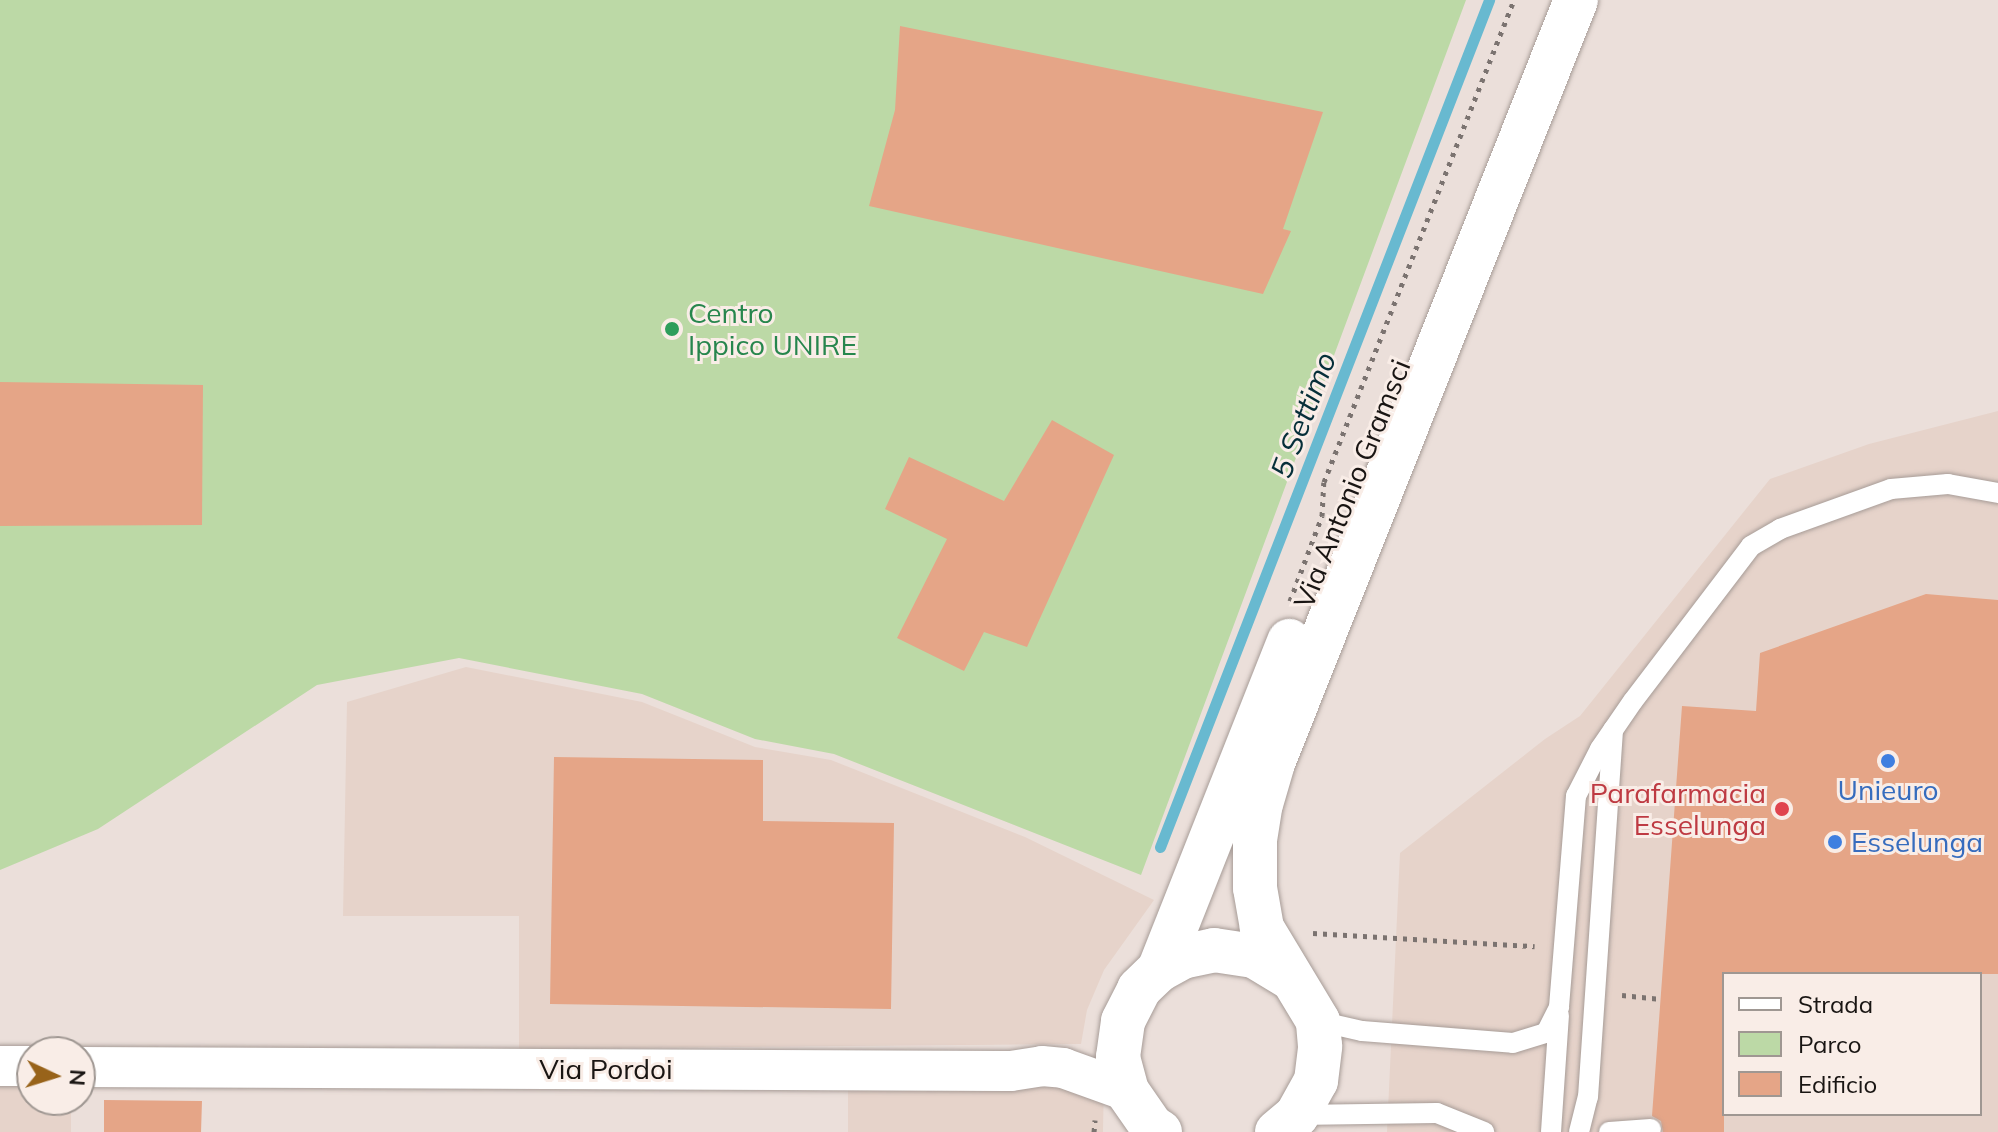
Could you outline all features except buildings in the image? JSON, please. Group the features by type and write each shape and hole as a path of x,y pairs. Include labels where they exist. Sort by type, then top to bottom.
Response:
{"main road":[{"name":"Via Antonio Gramsci","path":"1159,970 1174,940 1226,793 1549,0"},
{"name":"Via Antonio Gramsci","path":"1318,1021 1262,928 1255,888 1255,840 1273,763 1576,0"},
{"path":"1152,1131 1112,1085 1123,1021 1139,989 1159,970 1182,957 1214,950 1254,956 1289,977"},
{"path":"1287,1124 1316,1081 1320,1046 1318,1021"}],"street":[{"name":"Via Pordoi","path":"96,1067 1011,1071 1042,1066 1063,1068 1112,1085"}],"lane":[{"path":"1551,1132 1576,796 1613,729 1751,546 1793,523 1891,489 1948,484 1998,493"},
{"path":"1579,1132 1588,1097 1613,729"},
{"path":"1318,1021 1362,1031 1513,1043 1546,1033 1559,1007"},
{"path":"1287,1124 1367,1113 1437,1113 1484,1132"},
{"path":"1609,1132 1651,1129"}],"path":[{"path":"1285,614 1322,516 1324,482 1514,0"},
{"path":"1403,938 1507,944"},
{"path":"1094,1132 1112,1085"}],"shaded area":[{"path":"1998,411 1998,1132 1387,1132 1400,853 1545,739 1580,716 1770,479 1869,444"},
{"path":"466,667 642,702 755,747 831,760 1025,837 1154,900 1104,970 1087,1010 1081,1044 519,1049 519,916 343,916 347,702"},
{"path":"848,1064 1104,1072 1103,1132 848,1132"},
{"path":"0,1068 16,1068 16,1116 71,1116 71,1132 0,1132"}],"green space":[{"name":"Centro Ippico UNIRE","path":"0,0 1466,0 1141,875 834,754 755,739 642,694 459,658 317,685 98,829 0,870"}],"waterway":[{"name":"5 Settimo","path":"1160,847 1489,0"}],"place":[{"name":"Centro Ippico UNIRE","path":"672,329"},
{"name":"Unieuro","path":"1888,761"},
{"name":"Parafarmacia Esselunga","path":"1782,809"},
{"name":"Esselunga","path":"1835,842"}]}
